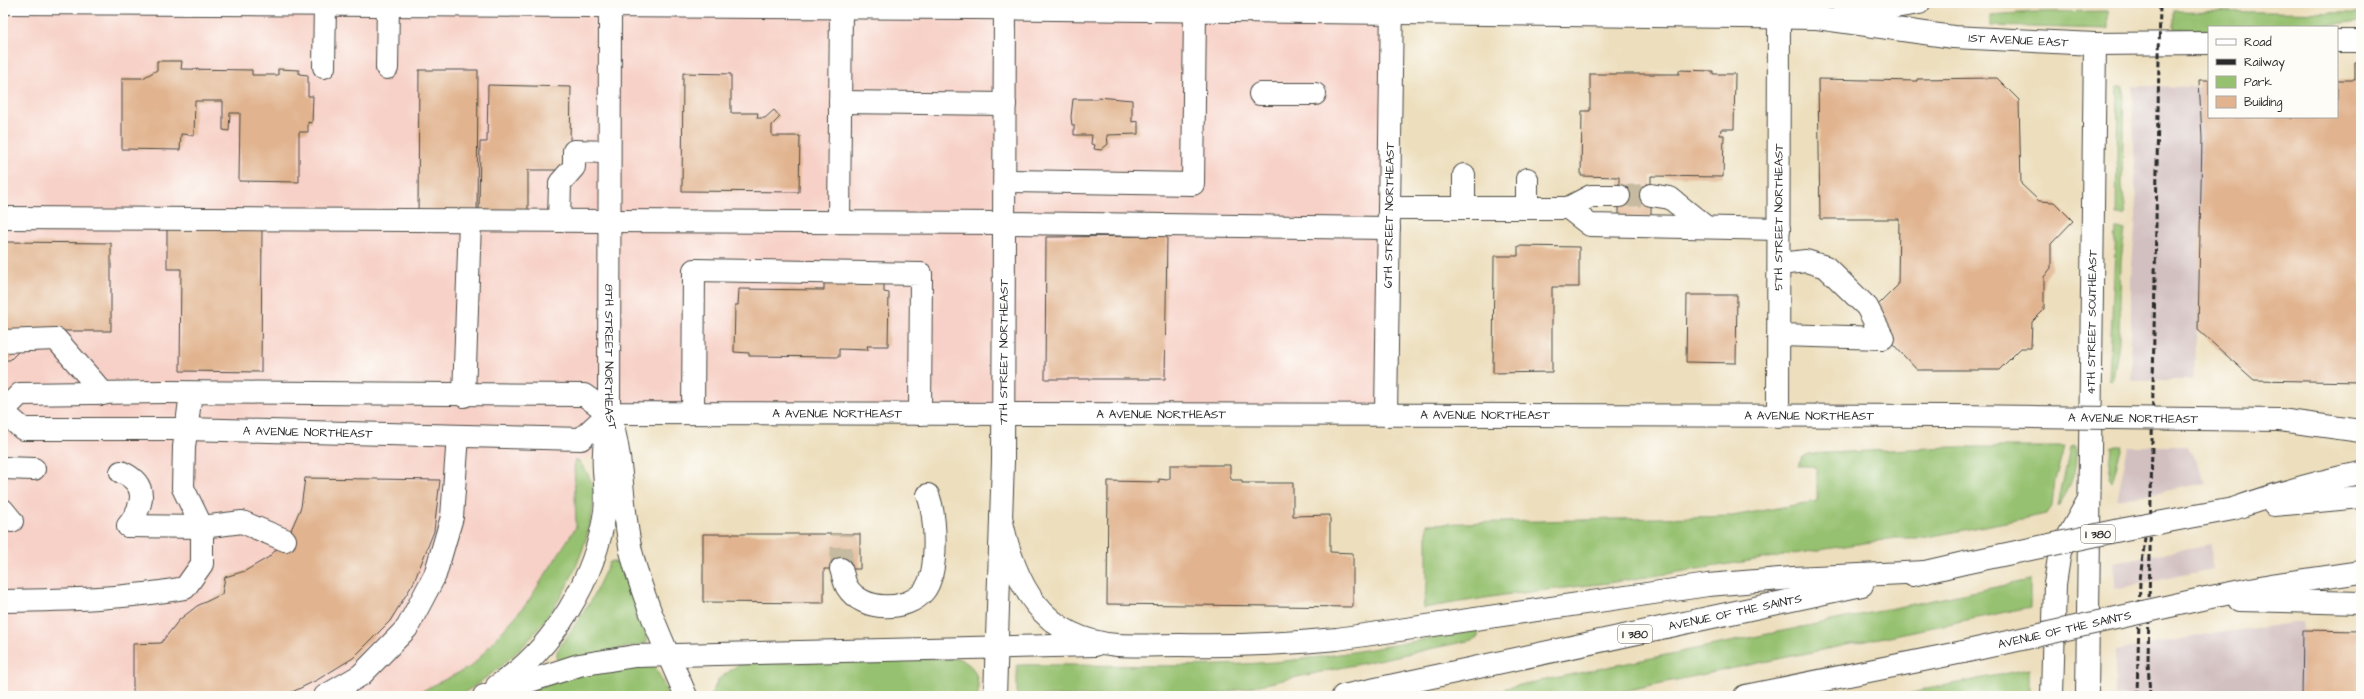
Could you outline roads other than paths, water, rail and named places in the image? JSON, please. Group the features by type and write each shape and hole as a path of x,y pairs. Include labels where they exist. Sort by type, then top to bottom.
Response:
{"main road":[{"name":"1ST AVENUE EAST","path":"3,3 1005,6 1110,7 1195,11 1392,8 1779,10 1894,30 1953,38 2095,44 2208,43"},
{"name":"1ST AVENUE EAST","path":"1830,18 1919,3"},
{"path":"324,67 325,4"},
{"name":"8TH STREET NORTHEAST","path":"610,4 608,413 617,442 623,501 631,551 644,594 686,696"},
{"path":"387,68 388,5"},
{"path":"839,222 840,102 851,6"},
{"name":"7TH STREET NORTHEAST","path":"995,696 1003,414 1005,6"},
{"name":"6TH STREET NORTHEAST","path":"1386,415 1392,8"},
{"name":"5TH STREET NORTHEAST","path":"1778,416 1779,10"},
{"path":"1005,181 1193,184 1195,11"},
{"path":"2338,41 2361,41"},
{"name":"4TH STREET SOUTHEAST","path":"2087,696 2095,44"},
{"path":"1260,94 1315,94"},
{"path":"840,102 1005,104"},
{"path":"559,221 560,184 574,167 574,151 609,152"},
{"path":"1464,175 1464,208"},
{"path":"1527,179 1527,208"},
{"path":"1651,194 1670,198 1706,227"},
{"path":"3,218 29,210 207,210 278,226 384,213 470,221 1004,223 1198,234 1260,227 1320,228 1464,208 1568,208 1591,196 1619,196"},
{"path":"1568,208 1590,225 1779,229"},
{"path":"464,396 470,221"},
{"path":"1779,264 1806,261 1826,267 1867,307 1883,338 1779,335"},
{"path":"693,413 694,270 921,274 920,414"},
{"path":"3,341 56,339 104,394"},
{"path":"3,601 99,600 137,596 185,588 202,564 202,527 183,488 186,429 191,393"},
{"name":"A AVENUE NORTHEAST","path":"608,413 581,439 186,429 23,429 3,412 20,394 191,393 464,396 584,395 608,413 1952,416 2280,420 2361,416"},
{"path":"483,696 503,682 546,640 569,607 591,564 605,510 606,484 603,454 608,413"},
{"path":"2280,420 2361,431"},
{"path":"326,696 361,675 407,628 435,575 452,517 458,436"},
{"path":"3,468 34,469"},
{"path":"121,472 132,477 139,487 142,498 138,512 128,526 202,527 242,522 285,540"},
{"path":"2234,509 2281,492 2329,479 2361,474"},
{"path":"841,569 847,587 858,599 880,606 897,606 914,600 925,590 931,577 934,564 932,505 928,495"},
{"name":"I 380","path":"2234,509 2361,497"},
{"path":"2052,696 2055,584 2060,551 2090,498"},
{"name":"AVENUE OF THE SAINTS","path":"1343,696 2125,529 2234,509"},
{"path":"1001,518 1006,542 1020,581 1037,605 1062,626 1078,635 1116,644"},
{"path":"483,696 553,673 606,659 635,656 996,657 1116,644 1235,646 1300,643 1337,639 1504,613 1708,585 1793,578 1926,572"},
{"name":"AVENUE OF THE SAINTS","path":"1746,696 1963,652 2206,598 2271,585 2361,572"},
{"path":"2206,598 2361,604"}],"tunnel":[{"path":"1619,196 1651,195"},
{"path":"841,569 842,534"}],"railway":[{"path":"2150,696 2148,662 2160,3"},
{"path":"2137,696 2140,580 2146,529"}]}
